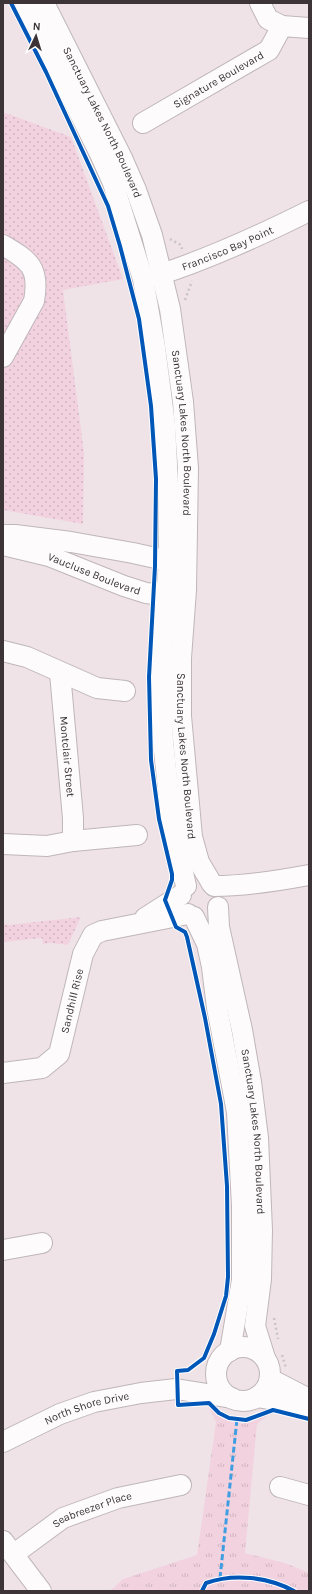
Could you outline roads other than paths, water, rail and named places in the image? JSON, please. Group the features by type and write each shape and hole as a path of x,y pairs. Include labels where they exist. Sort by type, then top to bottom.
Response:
{"street":[{"name":"Sanctuary Lakes North Boulevard","path":"25,3 100,154 152,277 170,309 177,355 186,435 188,468 178,562 177,590 180,687 192,837 201,866 216,895 219,927 252,1082 257,1131 262,1230 261,1279 256,1310 256,1326 272,1353 270,1372 278,1374"},
{"name":"Sanctuary Lakes North Boulevard","path":"44,3 131,177 152,235 152,277"},
{"path":"260,3 268,19 282,26 309,28"},
{"name":"Signature Boulevard","path":"143,122 269,50 282,26"},
{"name":"Francisco Bay Point","path":"152,277 188,265 251,240 309,211"},
{"path":"3,245 28,261 32,268 36,283 34,301 3,357"},
{"name":"Vaucluse Boulevard","path":"3,536 15,535 71,542 178,562"},
{"name":"Vaucluse Boulevard","path":"3,544 49,556 124,586 154,594 177,590"},
{"path":"124,586 122,576 125,562 132,553"},
{"name":"Sanctuary Lakes North Boulevard","path":"177,590 162,651 161,700 163,741 171,817 184,890"},
{"path":"3,651 27,657 60,673 97,688 125,691"},
{"name":"Montclair Street","path":"60,673 73,818 73,841"},
{"path":"3,844 47,846 73,841 137,835"},
{"path":"216,895 231,886 273,882 309,874"},
{"path":"196,880 208,881 216,895 215,911 205,918 191,915 182,905 184,890 196,880"},
{"name":"Sandhill Rise","path":"137,924 184,890"},
{"name":"Sanctuary Lakes North Boulevard","path":"191,915 207,944 212,967 217,1008 237,1112 242,1206 242,1280 225,1357 217,1370 218,1383 225,1394 232,1398"},
{"name":"Sandhill Rise","path":"3,1073 42,1068 59,1054 83,954 93,935 137,924 191,915"},
{"path":"3,1250 42,1243"},
{"path":"225,1357 237,1348 253,1349 260,1353 272,1353"},
{"name":"North Shore Drive","path":"3,1442 60,1414 94,1402 141,1393 176,1389 209,1376 225,1357"},
{"path":"257,1397 263,1393 278,1374 309,1399"},
{"name":"North Shore Drive","path":"176,1389 232,1398 240,1401 257,1397 309,1406"},
{"name":"Seabreezer Place","path":"8,1548 63,1518 118,1498 181,1485"},
{"path":"280,1487 309,1495"},
{"path":"8,1548 41,1591"}]}
